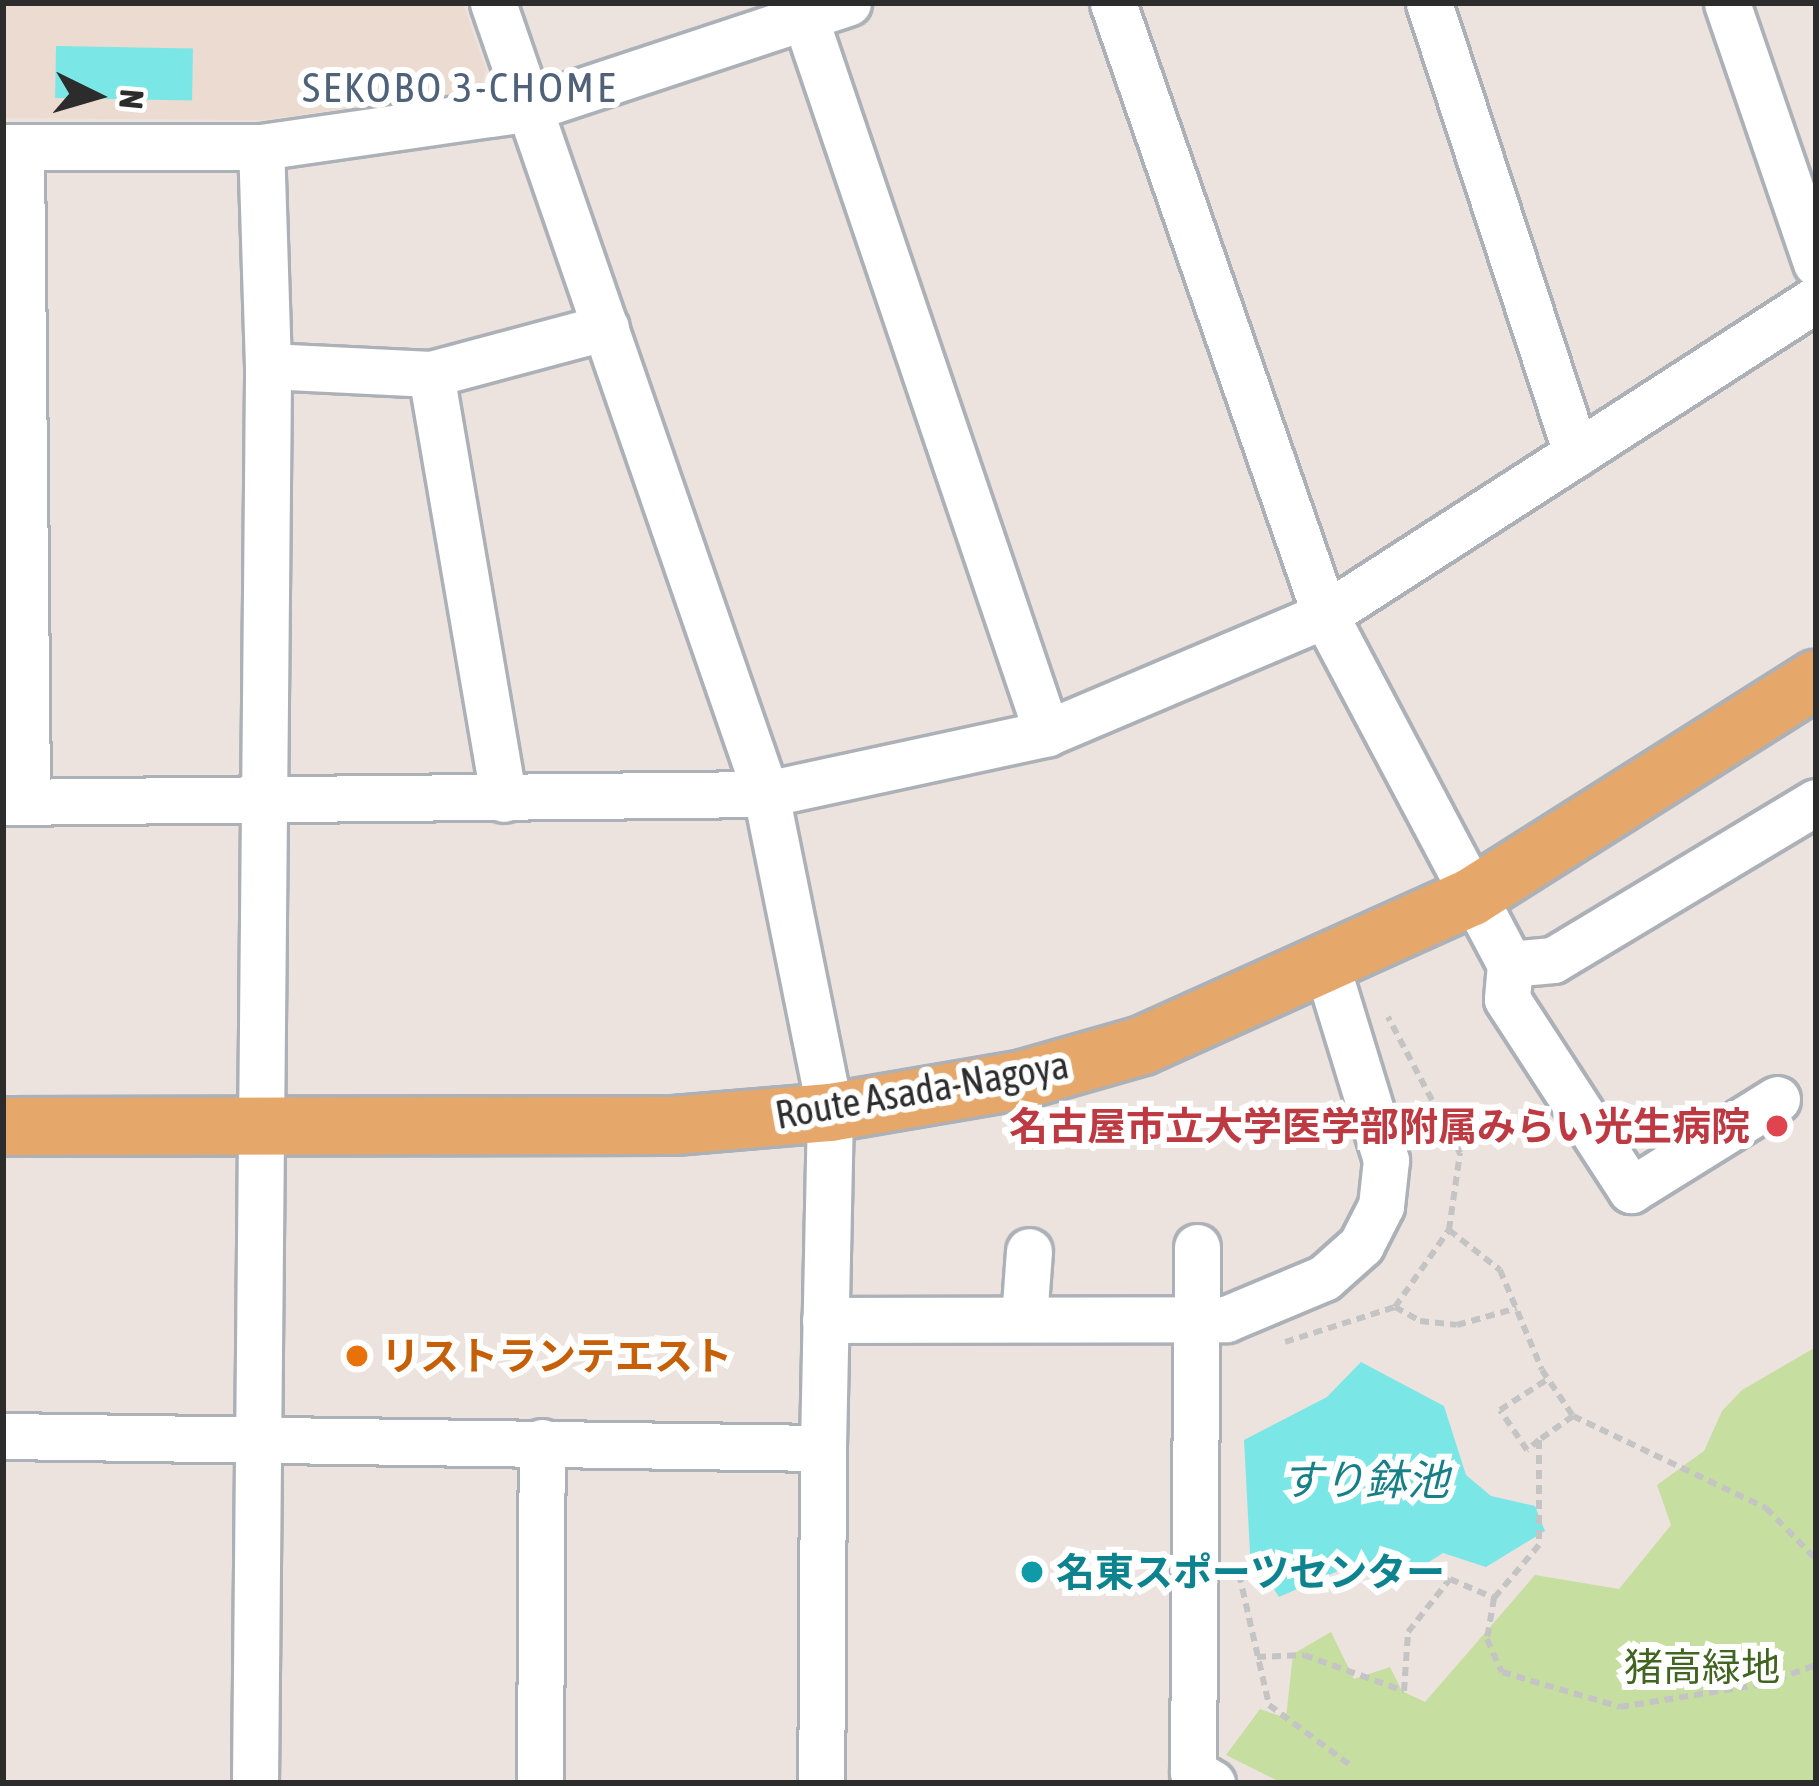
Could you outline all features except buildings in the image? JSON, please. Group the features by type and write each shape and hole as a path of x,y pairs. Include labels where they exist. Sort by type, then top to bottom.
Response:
{"main road":[{"name":"Route Asada-Nagoya","path":"3,1126 674,1125 830,1112 1023,1079 1142,1045 1327,967 1470,897 1816,678"}],"street":[{"path":"494,3 766,794 830,1112 821,1783"},
{"path":"848,3 802,11 530,107 261,147 12,147 15,802 259,804 766,794 1047,733 1325,615 1816,299"},
{"path":"1113,3 1325,615 1470,897 1510,964 1508,999 1631,1190 1777,1099"},
{"path":"1429,3 1576,454"},
{"path":"1727,3 1816,263"},
{"path":"802,11 1047,733"},
{"path":"255,1783 259,804 268,366 261,147"},
{"path":"268,366 431,374 606,327"},
{"path":"431,374 504,799"},
{"path":"1510,964 1553,960 1816,802"},
{"path":"825,1320 1192,1319 1261,1308 1324,1277 1361,1245 1381,1206 1386,1160 1379,1121 1327,967"},
{"path":"1197,1247 1192,1319 1193,1772 1213,1783"},
{"path":"1024,1319 1029,1251"},
{"path":"3,1436 823,1448"},
{"path":"540,1783 542,1442"}],"path":[{"path":"1449,1231 1500,1270 1548,1379 1574,1416 1766,1508 1816,1559"},
{"path":"1395,1307 1420,1322 1457,1325 1516,1308"},
{"path":"1548,1379 1500,1410 1527,1450 1574,1416"},
{"path":"1539,1440 1539,1545 1494,1598 1487,1639 1502,1672 1620,1707 1763,1684 1816,1665"},
{"path":"1239,1566 1269,1705 1350,1765"},
{"path":"1257,1657 1304,1655 1404,1691 1408,1632 1450,1580 1494,1598"}],"shaded area":[{"path":"3,3 463,3 486,70 481,89 265,120 3,118"}],"green space":[{"name":"猪高緑地","path":"1816,1347 1816,1783 1282,1783 1226,1755 1260,1709 1286,1718 1293,1654 1331,1632 1354,1679 1390,1667 1402,1691 1425,1702 1535,1575 1619,1589 1671,1525 1657,1485 1704,1451 1722,1411 1742,1390"}],"water":[{"path":"56,46 193,48 192,100 55,98"},
{"name":"すり鉢池","path":"1361,1362 1444,1406 1466,1475 1491,1496 1535,1506 1545,1531 1486,1567 1443,1553 1410,1574 1340,1570 1279,1597 1250,1553 1244,1440 1327,1397"}],"place":[{"name":"名古屋市立大学医学部附属みらい光生病院","path":"1777,1126"},
{"name":"リストランテエスト","path":"357,1356"},
{"name":"名東スポーツセンター","path":"1032,1572"}],"district":[{"name":"SEKOBO 3-CHOME","path":"460,87"}]}
